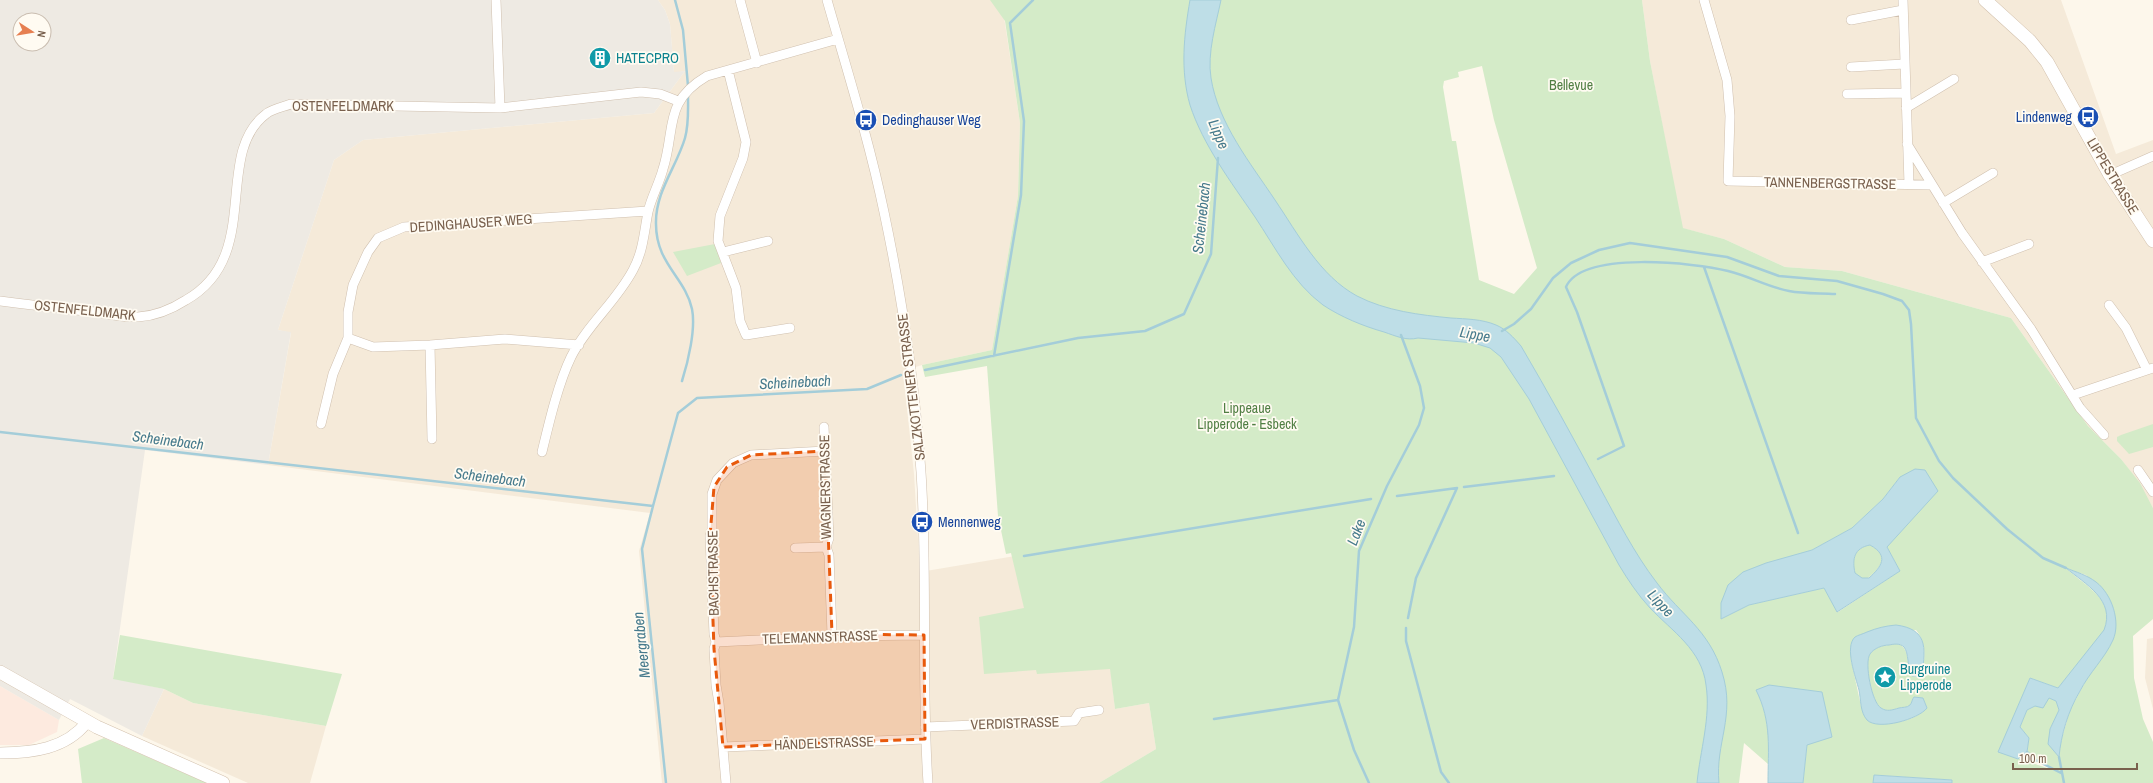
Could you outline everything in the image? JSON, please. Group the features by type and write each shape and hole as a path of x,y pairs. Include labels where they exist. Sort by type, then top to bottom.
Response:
{"main road":[{"name":"LIPPESTRASSE","path":"1985,0 2030,41 2047,62 2110,175 2153,241"},
{"path":"0,672 92,724 223,783"}],"street":[{"path":"496,0 500,108"},
{"path":"740,0 757,63"},
{"name":"SALZKOTTENER STRASSE","path":"827,0 884,210 899,291 910,366 921,473 925,739 928,783"},
{"name":"TANNENBERGSTRASSE","path":"1704,0 1727,80 1730,116 1728,181 1932,185"},
{"path":"1903,0 1909,184"},
{"path":"1852,20 1903,10"},
{"path":"542,452 550,419 571,357 632,272 644,242 648,211 663,169 672,119 678,101 694,84 707,76 838,39"},
{"path":"1850,67 1904,64"},
{"path":"728,70 746,142 743,158 720,216 718,241 736,288 740,321 746,335 790,328"},
{"path":"1906,108 1954,78"},
{"name":"OSTENFELDMARK","path":"0,301 138,317 171,309 196,295 214,277 224,259 230,239 242,151 249,133 266,113 291,104 500,108 640,92 660,94 678,101"},
{"path":"1847,94 1905,93"},
{"path":"1907,144 1943,203 1982,262 2031,329 2080,408 2104,435"},
{"path":"2110,175 2153,156"},
{"path":"1943,203 1993,172"},
{"name":"DEDINGHAUSER WEG","path":"321,424 332,374 348,338 348,312 353,285 368,252 378,238 404,227 648,211"},
{"path":"723,252 768,241"},
{"path":"1982,262 2029,244"},
{"path":"2073,395 2150,369 2126,328 2109,305"},
{"path":"348,338 373,347 430,345 505,339 579,345"},
{"path":"430,345 432,439"},
{"name":"WAGNERSTRASSE","path":"824,427 829,538 826,547 829,555 832,634"},
{"name":"BACHSTRASSE","path":"726,783 720,703 716,685 714,649 716,642 714,634 710,536 712,494 717,480 734,462 751,454 825,451"},
{"path":"2138,470 2153,492"},
{"name":"WAGNERSTRASSE","path":"795,548 826,547"},
{"name":"TELEMANNSTRASSE","path":"716,642 824,637 832,634 842,636 924,635"},
{"name":"VERDISTRASSE","path":"925,727 1074,721 1079,713 1099,710"},
{"path":"0,753 29,753 51,747 92,724"},
{"name":"HÄNDELSTRASSE","path":"723,747 925,739"}],"highlighted area":[{"path":"825,451 832,634 924,635 925,739 723,747 714,649 710,536 714,487 727,467 751,455"}],"shaded area":[{"path":"0,0 658,0 665,10 670,24 674,72 685,71 654,113 363,140 334,160 278,330 291,332 268,465 145,450 113,678 164,689 142,736 70,699 59,720 0,686"},
{"path":"658,0 992,0 1004,17 1020,123 1018,196 992,350 922,365 903,371 914,474 920,572 1015,556 1110,664 1115,709 1149,703 1156,749 1099,783 662,783 639,551 650,513 268,465 291,333 278,330 334,160 363,140 654,113 685,71 674,73 670,24 665,10"},
{"path":"1642,0 2061,0 2116,154 2153,140 2153,508 2139,483 2121,459 2088,426 2011,318 1842,271 1785,267 1724,239 1682,228 1650,61"},
{"path":"2153,638 2153,709 2145,678 2147,639"},
{"path":"0,686 59,720 57,732 29,745 0,745"},
{"path":"164,689 193,703 326,726 310,783 248,783 142,736"}],"green space":[{"path":"990,0 1642,0 1650,61 1683,228 1724,239 1785,267 1842,271 2011,318 2088,426 2121,459 2140,483 2153,508 2153,619 2133,636 2134,678 2143,719 2153,742 2153,783 1952,783 1952,780 1875,775 1873,783 1803,783 1807,745 1756,690 1766,717 1769,745 1768,764 1744,743 1739,783 1099,783 1156,749 1149,703 1115,709 1110,669 1037,674 1036,670 984,674 979,617 1024,608 1011,553 1006,554 998,516 987,366 925,377 922,365 992,350 1018,196 1020,123 1005,21","holes":["1482,66 1494,120 1537,268 1514,294 1479,280 1456,141 1452,141 1443,87 1444,81 1459,77 1458,72","1900,477 1887,547 1900,571 1838,612 1824,588 1749,605 1721,619 1721,603 1790,558 1812,550 1852,528 1883,499","2067,569 2086,575 2114,610 2104,655 2090,673 2070,710 2060,745 2059,757 2050,729 2059,710 2056,701 2049,698 2027,710 2020,727 2029,738 2027,752 2034,759 2056,771 1999,752 2030,678 2058,688 2105,630 2107,619 2106,610 2103,602 2090,588","1916,630 1920,635 1924,646 1922,673 1917,677 1912,676 1905,650 1900,645 1895,644 1881,646 1870,654 1868,659 1868,674 1875,699 1881,708 1890,710 1907,707 1911,704 1914,697 1923,698 1927,708 1915,717 1901,722 1872,723 1861,706 1851,660 1852,642"]},
{"path":"715,244 721,263 687,276 673,252"},
{"path":"2153,424 2153,447 2129,454 2117,441 2117,437 2121,435"},
{"path":"1870,545 1880,553 1882,557 1881,562 1877,570 1868,578 1862,578 1855,574 1854,559 1855,555 1860,549"},
{"path":"120,635 342,674 326,726 193,703 164,689 113,679"},
{"path":"104,738 207,783 82,783 78,749"}],"water":[{"name":"Lippe","path":"1190,0 1221,0 1211,49 1210,68 1215,95 1221,111 1228,127 1246,157 1301,240 1321,266 1344,288 1368,301 1403,312 1491,323 1506,331 1521,346 1633,548 1657,583 1702,634 1716,657 1726,688 1727,702 1720,755 1719,783 1697,783 1707,709 1706,685 1699,661 1685,642 1650,608 1637,593 1619,565 1529,399 1501,357 1490,348 1474,343 1405,338 1376,330 1352,321 1323,305 1312,296 1285,264 1218,163 1202,134 1190,105 1185,79 1184,52"},
{"path":"1915,469 1925,470 1938,491 1887,547 1900,571 1837,612 1824,588 1749,605 1721,619 1721,603 1728,585 1743,572 1766,563 1812,550 1852,528 1883,499 1900,477","holes":["1870,545 1876,549 1882,557 1882,562 1869,578 1862,578 1855,573 1855,555 1857,551 1865,546"]},
{"path":"2066,568 2093,580 2102,587 2114,609 2116,625 2115,633 2110,647 2084,684 2072,707 2063,732 2059,757 2048,744 2050,729 2059,710 2056,701 2049,698 2043,708 2035,706 2027,710 2020,727 2029,738 2027,752 2018,759 1998,752 2030,678 2058,688 2104,630 2107,619 2106,610 2097,594"},
{"path":"1896,625 1906,627 1919,635 1924,647 1922,673 1920,676 1912,676 1909,669 1907,653 1904,647 1899,644 1884,646 1872,652 1868,659 1868,674 1872,691 1878,705 1885,710 1907,707 1911,704 1914,697 1923,698 1927,708 1923,712 1907,720 1889,724 1872,723 1867,720 1862,710 1859,690 1852,663 1852,642 1855,637 1871,631"},
{"path":"1769,685 1822,692 1832,737 1807,745 1803,783 1768,783 1767,725 1765,713 1756,690"},
{"path":"1874,775 1952,780 1952,783 1873,783"}],"waterway":[{"path":"675,0 683,30 688,86"},
{"path":"994,356 1021,195 1024,121 1010,23 1033,0"},
{"path":"682,381 692,336 692,309 683,288 661,250 657,238 656,224 659,201 685,138 688,122 688,95"},
{"name":"Scheinebach","path":"925,370 1078,338 1145,331 1184,314 1211,254 1218,158"},
{"path":"1502,331 1514,324 1531,309 1553,278 1571,263 1599,250 1630,243 1727,257 1779,276 1837,281 1902,301 1909,310 1911,324 1916,418 1939,461 1953,478 2007,529 2043,558 2066,568"},
{"path":"1598,459 1624,446 1577,312 1566,287 1576,275 1594,268 1616,264 1641,262 1667,263 1728,271 1789,291 1835,294"},
{"path":"1704,267 1798,533"},
{"name":"Lake","path":"1369,783 1354,750 1338,700 1354,627 1359,551 1387,486 1419,425 1424,408 1420,386 1401,335"},
{"name":"Scheinebach","path":"0,432 653,506 678,413 697,398 867,389 901,375"},
{"path":"1464,487 1554,476"},
{"path":"1397,496 1457,488"},
{"path":"1408,618 1416,578 1457,488"},
{"path":"1024,556 1371,499"},
{"name":"Meergraben","path":"653,506 642,549 666,783"},
{"path":"1406,628 1406,641 1441,772 1449,783"},
{"path":"1214,719 1338,700"},
{"path":"2027,752 2034,759 2061,773"},
{"path":"2059,757 2064,783"}],"place":[{"name":"HATECPRO","path":"600,58"},
{"name":"Lindenweg","path":"2088,117"},
{"name":"Dedinghauser Weg","path":"866,120"},
{"name":"Mennenweg","path":"922,522"},
{"name":"Burgruine Lipperode","path":"1885,677"}],"park label":[{"name":"Bellevue","path":"1571,85"},
{"name":"Lippeaue Lipperode - Esbeck","path":"1247,416"}]}
